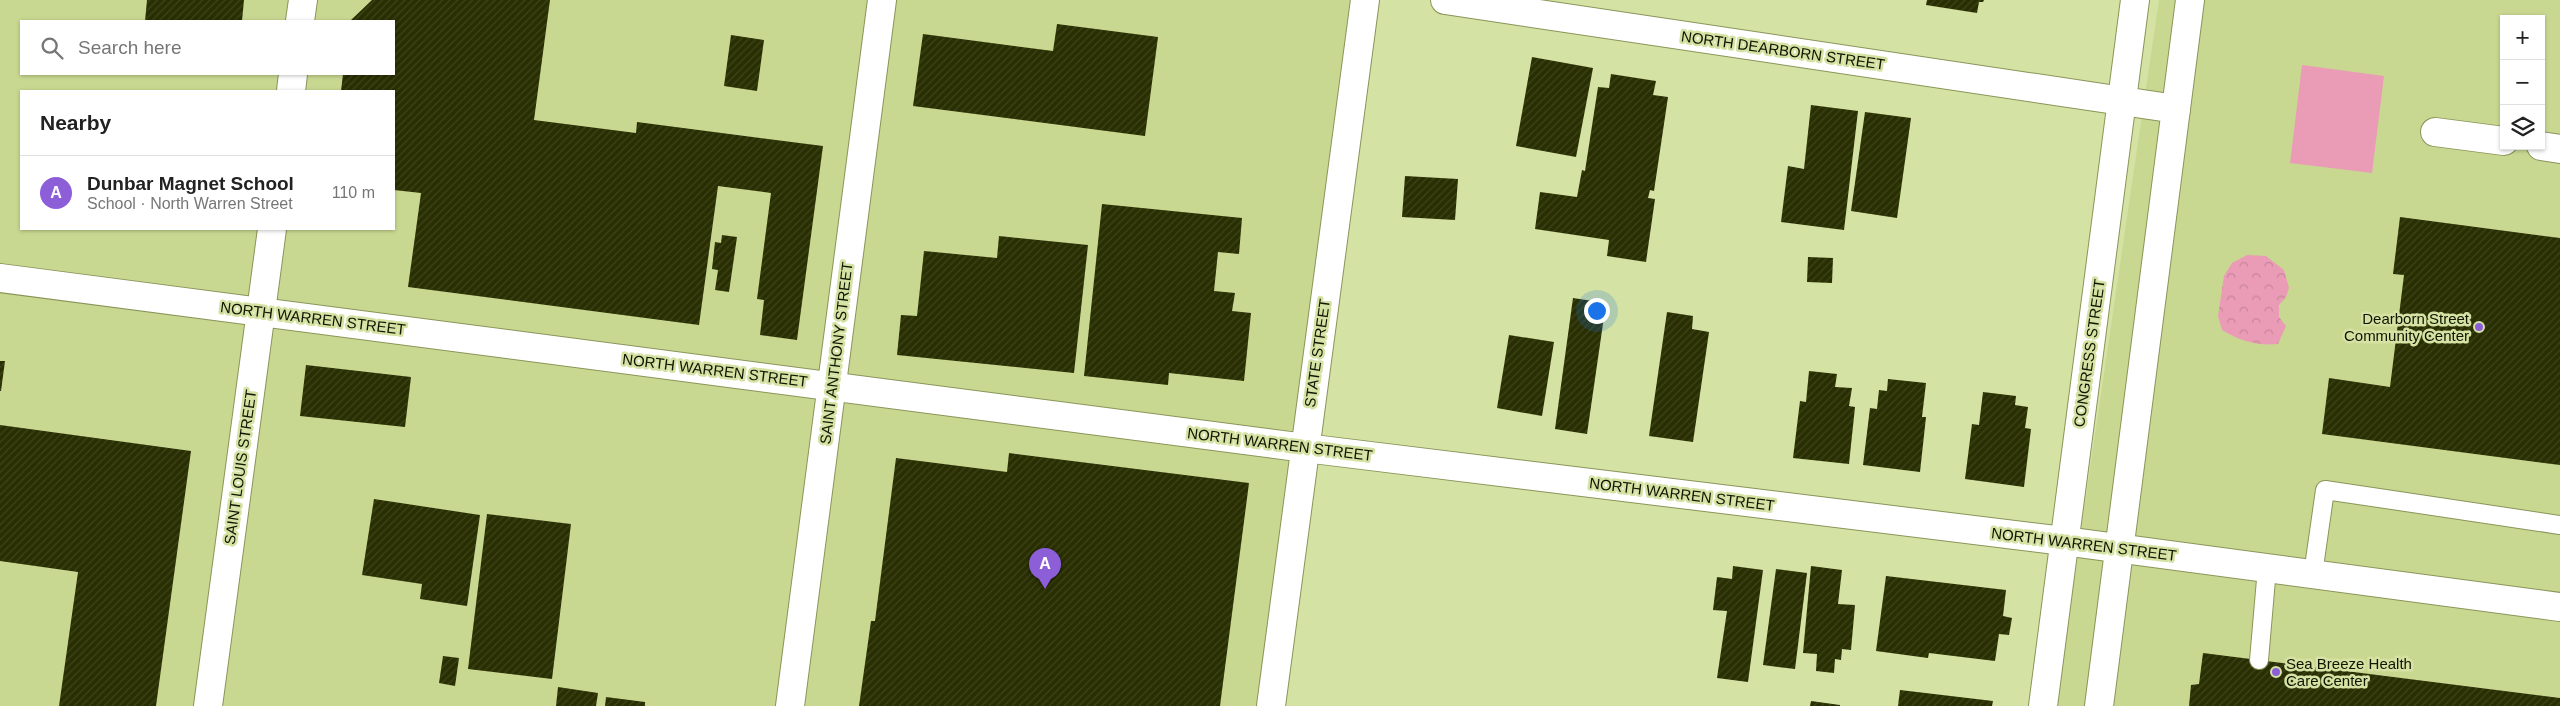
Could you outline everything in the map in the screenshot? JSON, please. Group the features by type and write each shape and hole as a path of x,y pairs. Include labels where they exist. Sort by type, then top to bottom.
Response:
{"street":[{"path":"300,20 303,0"},
{"name":"SAINT ANTHONY STREET","path":"790,706 882,0"},
{"name":"STATE STREET","path":"1271,706 1364,0"},
{"name":"NORTH DEARBORN STREET","path":"1445,0 2176,109"},
{"name":"CONGRESS STREET","path":"2043,706 2135,0"},
{"path":"2099,706 2190,0"},
{"path":"291,90 293,75"},
{"path":"2435,132 2500,140"},
{"path":"2545,147 2560,149"},
{"name":"SAINT LOUIS STREET","path":"208,706 272,230"},
{"name":"NORTH WARREN STREET","path":"0,278 832,384 1305,448 2119,548 2560,607"}],"lane":[{"path":"2313,574 2324,490 2560,525"},
{"path":"2259,660 2267,568"}],"shaded area":[{"path":"0,0 1379,0 1286,706 0,706"},
{"path":"2159,0 2560,0 2560,706 2055,706"}],"green space":[{"path":"2302,65 2384,76 2372,173 2290,163"},
{"path":"2247,255 2266,256 2284,270 2289,288 2286,297 2279,305 2279,317 2286,326 2278,344 2249,342 2222,330 2218,316 2224,276 2232,263"}],"building":[{"path":"147,0 244,0 242,20 145,20"},
{"path":"372,0 550,0 534,120 636,133 637,122 823,146 797,340 760,335 764,300 757,299 771,193 718,186 699,325 408,287 421,193 395,190 395,90 341,90 343,75 395,75 395,20 351,20"},
{"path":"1927,0 1984,0 1979,2 1977,13 1926,5"},
{"path":"1057,24 1158,37 1145,136 913,106 923,34 1053,51"},
{"path":"731,35 764,40 757,91 724,86"},
{"path":"1532,57 1593,68 1576,157 1516,146"},
{"path":"1611,74 1656,81 1653,95 1668,97 1654,191 1650,190 1648,198 1655,199 1646,262 1607,256 1609,240 1535,229 1540,192 1577,197 1582,170 1585,171 1598,87 1609,88"},
{"path":"1811,105 1858,111 1844,230 1781,222 1788,166 1804,169"},
{"path":"1865,112 1911,118 1897,218 1851,211"},
{"path":"1405,176 1458,179 1455,220 1402,217"},
{"path":"1102,204 1242,218 1239,254 1218,252 1214,291 1235,293 1232,311 1251,313 1244,381 1169,373 1168,385 1084,376"},
{"name":"Dearborn Street Community Center","path":"2400,217 2560,238 2560,465 2322,434 2329,378 2390,387 2404,275 2393,274"},
{"path":"722,235 737,237 729,292 715,290 718,270 712,269 715,242 721,243"},
{"path":"999,236 1088,245 1074,373 897,355 901,315 917,316 924,251 997,258"},
{"path":"1808,257 1833,258 1832,283 1807,282"},
{"path":"1573,298 1606,303 1587,434 1555,429"},
{"path":"1667,312 1693,316 1692,329 1709,332 1693,442 1649,436"},
{"path":"1509,335 1554,342 1542,416 1497,408"},
{"path":"0,361 5,361 1,391 0,391"},
{"path":"306,365 411,377 405,427 300,416"},
{"path":"1809,371 1837,374 1835,387 1852,388 1849,406 1855,407 1849,464 1793,458 1800,401 1806,402"},
{"path":"1888,379 1926,383 1922,417 1926,417 1920,472 1863,465 1870,408 1877,409 1879,390 1887,391"},
{"path":"1983,392 2016,396 2015,405 2028,407 2025,428 2031,429 2024,487 1965,479 1972,424 1979,425"},
{"path":"0,425 191,451 156,706 59,706 78,572 0,561"},
{"path":"1009,453 1249,483 1220,706 859,706 871,621 875,621 896,458 1007,472"},
{"path":"374,499 480,515 467,606 420,599 422,584 362,575"},
{"path":"487,514 571,524 552,679 468,669"},
{"path":"1733,566 1763,570 1748,682 1717,678 1727,611 1713,610 1717,577 1732,579"},
{"path":"1811,566 1842,570 1838,604 1855,605 1851,650 1842,649 1841,660 1835,659 1834,673 1816,671 1817,654 1803,653"},
{"path":"1776,569 1807,573 1795,669 1763,665"},
{"path":"1886,576 2006,590 2003,616 2012,618 2009,635 1999,634 1995,661 1929,653 1928,658 1876,651"},
{"name":"Sea Breeze Health Care Center","path":"2203,653 2560,698 2560,706 2189,706 2191,685 2199,684"},
{"path":"443,656 459,658 455,686 439,683"},
{"path":"558,687 598,693 596,706 556,706"},
{"path":"1900,690 1993,701 1992,706 1898,706"},
{"path":"606,697 645,702 645,706 605,706"},
{"path":"1811,701 1840,705 1840,706 1810,706"}],"place":[{"name":"Dearborn Street Community Center","path":"2479,327"},
{"name":"Dunbar Magnet School","path":"1045,589"},
{"name":"Sea Breeze Health Care Center","path":"2276,672"}]}
